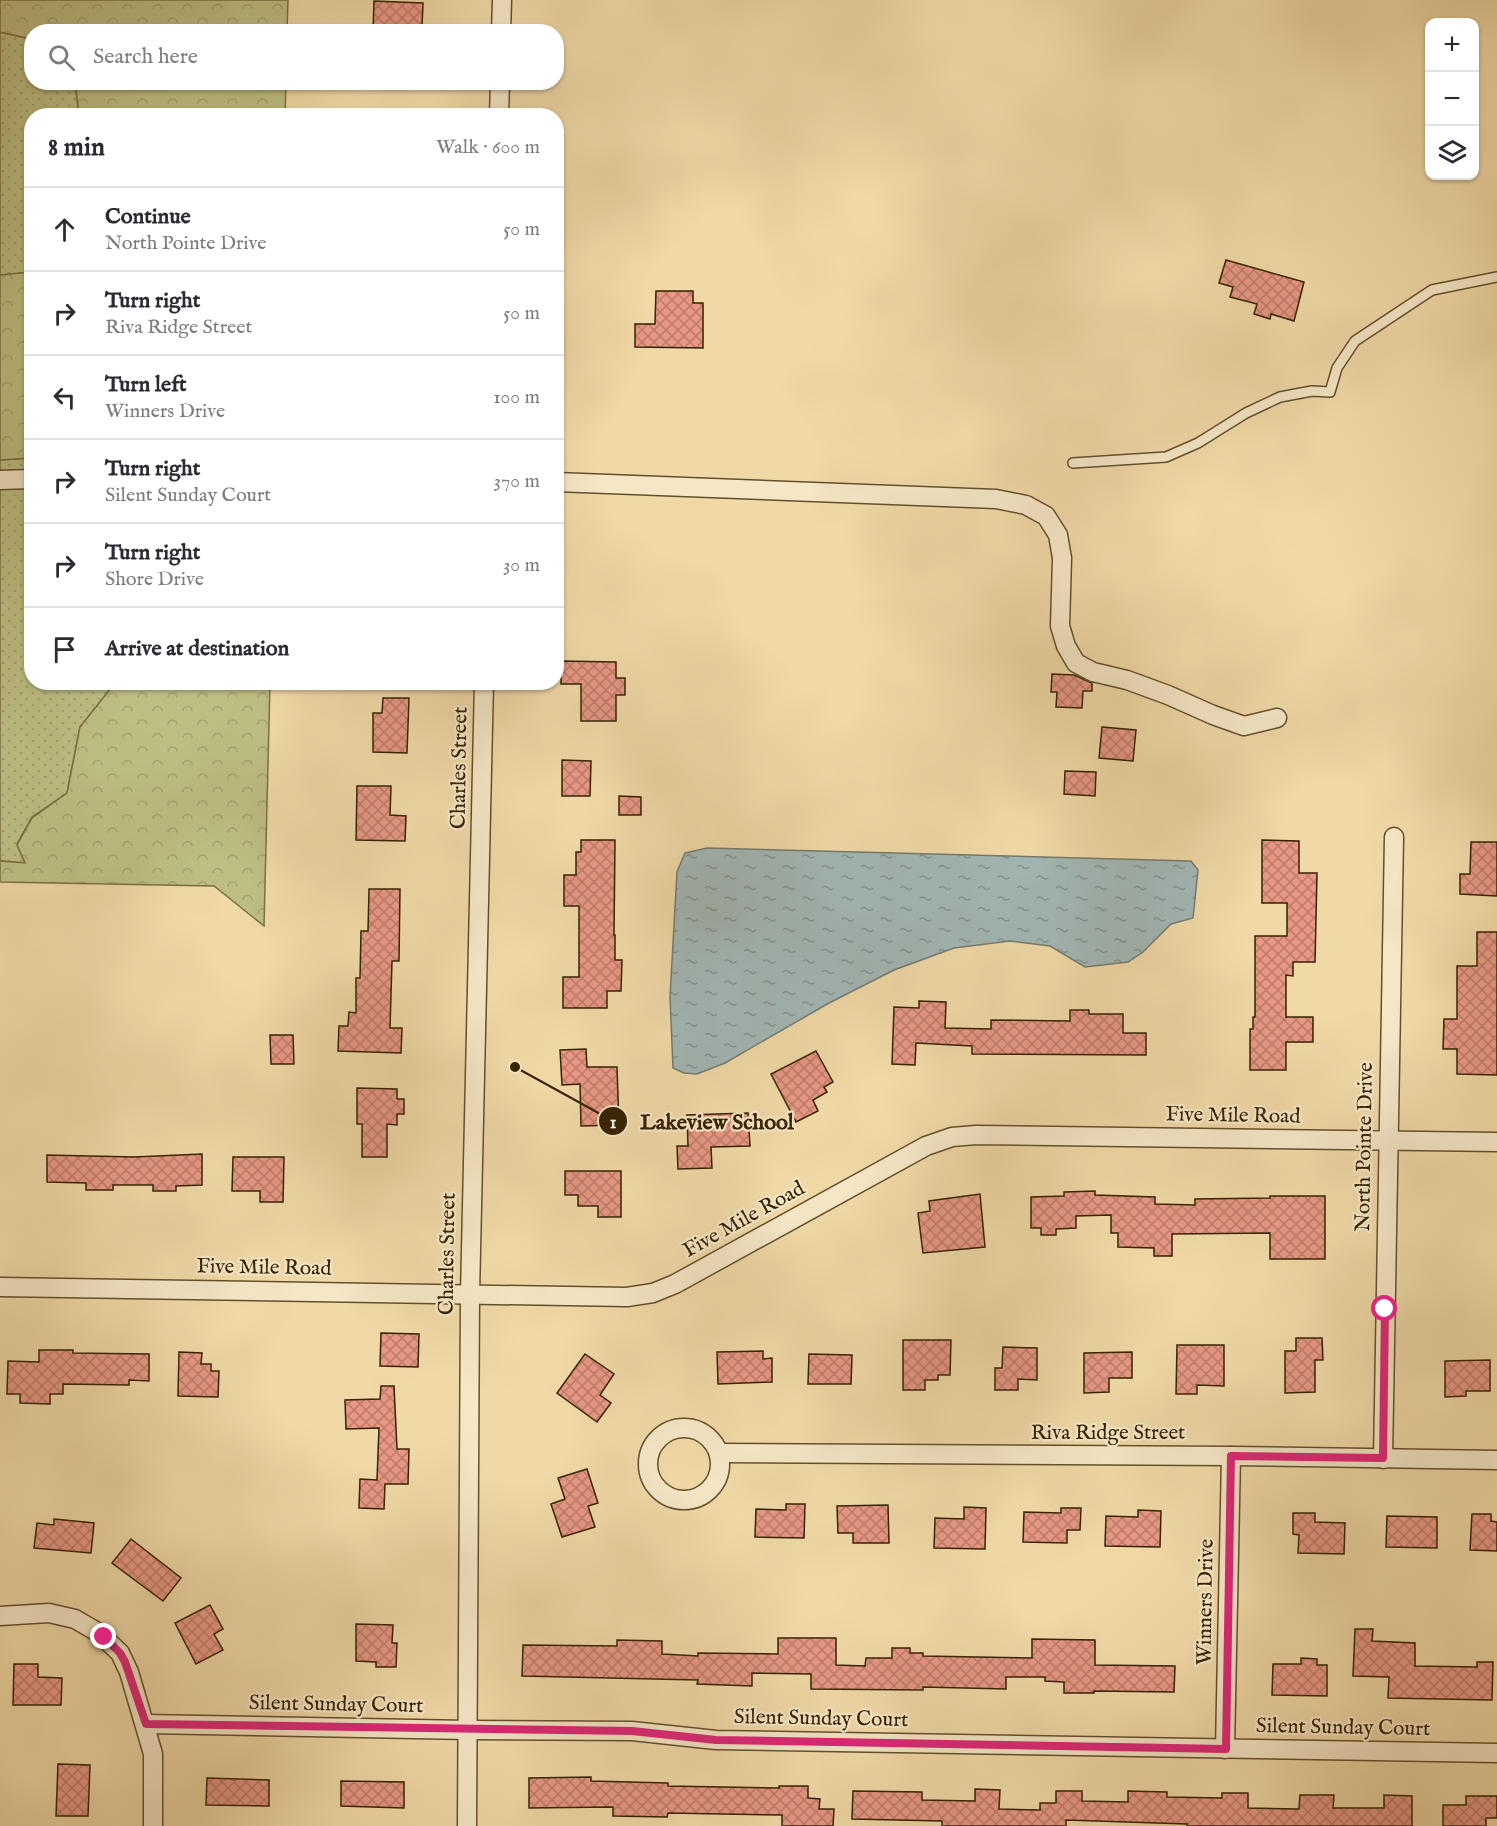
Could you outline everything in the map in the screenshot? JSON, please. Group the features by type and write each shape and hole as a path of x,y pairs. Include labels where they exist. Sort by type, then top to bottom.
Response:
{"street":[{"path":"501,24 502,0"},
{"path":"499,108 500,90"},
{"path":"0,480 24,479"},
{"path":"564,482 996,499 1026,504 1046,516 1058,535 1062,558 1060,626 1066,646 1076,663 1093,672 1127,680 1244,726 1277,718"},
{"name":"Charles Street","path":"467,1826 470,1294 484,690"},
{"name":"North Pointe Drive","path":"1383,1458 1394,837"},
{"name":"Five Mile Road","path":"0,1287 615,1298 652,1293 675,1284 926,1146 952,1137 976,1135 1497,1143"},
{"path":"694,1429 705,1434 719,1453 721,1465 719,1476 713,1487 704,1495 693,1500 669,1497 652,1481 648,1469 648,1458 652,1446 670,1430 694,1429"},
{"name":"Riva Ridge Street","path":"719,1453 1497,1460"},
{"name":"Winners Drive","path":"1226,1749 1231,1456"},
{"path":"0,1616 42,1613 62,1615 82,1622 99,1633 120,1653 146,1724 153,1754 153,1826"},
{"name":"Silent Sunday Court","path":"146,1724 632,1731 728,1740 1497,1753"}],"lane":[{"path":"1073,463 1166,457 1198,443 1246,413 1280,397 1312,391 1330,392 1337,368 1355,342 1364,335 1432,290 1497,277"}],"green space":[{"path":"0,0 288,0 287,24 24,24 24,37 0,32"},
{"path":"0,32 24,37 24,90 76,90 78,108 24,108 24,273 0,275"},
{"path":"76,90 286,90 285,108 78,108"},
{"path":"24,273 24,458 0,460 0,275"},
{"path":"24,458 24,690 109,690 80,727 67,793 32,817 17,844 25,863 0,861 0,460"},
{"path":"109,690 270,690 264,926 214,886 0,882 0,861 25,863 17,845 32,818 67,793 80,727"}],"water":[{"path":"707,848 1191,861 1198,870 1193,918 1171,924 1143,952 1128,962 1085,967 1050,946 1010,941 954,948 894,970 829,1003 725,1063 697,1074 684,1073 673,1068 670,997 677,872 685,853"}],"building":[{"path":"374,1 423,3 422,24 373,24"},
{"path":"1226,260 1304,282 1294,321 1271,314 1270,319 1254,314 1257,304 1230,297 1233,287 1219,283"},
{"path":"656,291 693,291 693,303 703,303 703,348 635,347 635,324 655,324"},
{"path":"564,661 616,662 616,678 625,678 625,695 616,695 616,721 581,721 581,684 564,684"},
{"path":"1052,674 1074,675 1092,683 1092,691 1083,691 1082,708 1056,707 1057,692 1051,692"},
{"path":"383,698 409,698 407,753 373,752 373,713 382,713"},
{"path":"1102,727 1136,730 1133,761 1099,758"},
{"path":"562,760 591,761 590,796 562,796"},
{"path":"1065,771 1096,772 1095,796 1064,794"},
{"path":"357,786 391,786 390,815 406,816 405,841 356,840"},
{"path":"619,796 641,797 641,815 619,815"},
{"path":"581,840 615,840 614,935 615,960 622,960 621,991 607,991 607,1008 563,1008 563,977 579,977 579,906 564,906 564,875 576,875 576,852 581,852"},
{"path":"1262,840 1299,841 1299,873 1317,873 1315,962 1293,962 1293,976 1286,975 1286,1017 1313,1017 1313,1042 1286,1042 1286,1070 1250,1070 1250,1029 1253,1029 1253,1017 1255,1017 1255,936 1287,936 1287,903 1262,903"},
{"path":"1471,842 1497,842 1497,896 1460,894 1460,874 1470,874"},
{"path":"369,889 400,889 399,961 392,961 390,1028 402,1028 401,1053 338,1051 339,1026 348,1026 349,1012 356,1013 356,978 360,978 361,931 368,931"},
{"path":"1477,932 1497,932 1497,1075 1457,1074 1457,1049 1443,1049 1444,1019 1457,1019 1457,966 1477,966"},
{"path":"919,1001 946,1002 945,1028 991,1029 991,1020 1070,1021 1070,1010 1089,1010 1089,1014 1123,1014 1123,1033 1146,1033 1146,1055 972,1054 972,1046 916,1043 915,1065 892,1064 894,1007 919,1008"},
{"path":"270,1035 293,1035 294,1064 271,1064"},
{"path":"586,1049 587,1067 617,1067 619,1125 581,1126 580,1084 562,1085 560,1050"},
{"path":"816,1051 833,1082 824,1087 827,1092 813,1100 818,1111 796,1122 771,1074"},
{"path":"357,1088 397,1089 397,1099 404,1099 404,1114 397,1114 397,1125 387,1124 387,1157 362,1157 362,1124 357,1124"},
{"path":"748,1113 750,1146 711,1147 712,1168 678,1169 677,1146 688,1146 687,1115"},
{"path":"202,1154 202,1185 176,1186 176,1191 153,1191 153,1185 113,1185 113,1190 86,1190 86,1183 47,1182 47,1155 134,1157"},
{"path":"233,1157 284,1157 283,1202 260,1202 260,1191 232,1191"},
{"path":"565,1171 621,1171 621,1217 598,1217 598,1206 578,1206 578,1195 565,1195"},
{"path":"1095,1191 1095,1195 1155,1197 1155,1204 1195,1205 1195,1199 1325,1196 1325,1259 1270,1259 1270,1233 1172,1234 1172,1256 1154,1256 1154,1248 1118,1247 1118,1233 1111,1233 1111,1215 1076,1216 1076,1228 1056,1229 1056,1235 1041,1235 1041,1228 1031,1228 1031,1197 1064,1196 1064,1192"},
{"path":"980,1194 985,1247 923,1253 918,1213 930,1211 929,1201"},
{"path":"381,1333 419,1334 418,1367 380,1366"},
{"path":"1296,1338 1322,1338 1323,1360 1315,1360 1315,1392 1285,1393 1285,1351 1296,1351"},
{"path":"903,1340 951,1340 950,1375 938,1375 938,1380 925,1380 925,1390 903,1390"},
{"path":"1177,1345 1224,1345 1224,1386 1197,1385 1197,1394 1176,1394"},
{"path":"1003,1347 1037,1348 1037,1380 1018,1379 1018,1390 995,1390 995,1368 1002,1368"},
{"path":"39,1350 149,1354 149,1381 129,1380 129,1385 63,1384 63,1394 50,1394 50,1404 20,1403 20,1394 7,1394 8,1361 39,1362"},
{"path":"763,1351 763,1359 772,1358 772,1382 718,1384 717,1352"},
{"path":"179,1352 202,1353 201,1364 211,1364 211,1371 219,1371 218,1397 178,1396"},
{"path":"1132,1352 1132,1378 1109,1378 1109,1392 1084,1393 1084,1353"},
{"path":"585,1354 614,1374 600,1395 611,1403 597,1422 557,1393"},
{"path":"809,1354 852,1355 851,1384 808,1384"},
{"path":"1490,1360 1490,1391 1466,1391 1466,1396 1445,1397 1445,1361"},
{"path":"381,1386 394,1386 397,1449 409,1449 408,1484 385,1484 384,1509 359,1508 360,1479 377,1480 379,1428 346,1429 345,1400 380,1399"},
{"path":"587,1469 598,1503 588,1506 595,1527 562,1537 551,1504 565,1499 558,1478"},
{"path":"786,1504 805,1504 804,1538 755,1537 756,1509 786,1510"},
{"path":"888,1505 889,1543 853,1543 853,1533 838,1533 837,1506"},
{"path":"964,1507 986,1508 985,1549 934,1548 935,1518 964,1519"},
{"path":"1061,1508 1081,1508 1080,1530 1067,1530 1067,1543 1023,1542 1024,1512 1061,1513"},
{"path":"1138,1510 1161,1511 1160,1547 1105,1546 1106,1516 1138,1517"},
{"path":"1293,1513 1315,1513 1315,1522 1345,1523 1344,1554 1298,1553 1299,1535 1293,1534"},
{"path":"1472,1514 1491,1514 1491,1521 1497,1522 1497,1551 1470,1550"},
{"path":"1387,1516 1437,1517 1437,1548 1386,1547"},
{"path":"54,1519 94,1523 91,1553 34,1548 37,1523 54,1525"},
{"path":"131,1539 181,1578 163,1601 112,1563"},
{"path":"210,1605 223,1629 214,1634 223,1650 196,1664 175,1623"},
{"path":"356,1624 393,1625 392,1643 397,1643 396,1667 376,1667 376,1662 356,1661"},
{"path":"1355,1629 1373,1629 1372,1641 1415,1643 1415,1666 1477,1667 1477,1662 1493,1662 1492,1700 1388,1698 1389,1677 1353,1676"},
{"path":"778,1638 836,1638 836,1665 865,1666 866,1658 892,1658 892,1648 910,1648 910,1653 923,1653 923,1656 1032,1658 1032,1639 1095,1640 1095,1665 1175,1666 1174,1692 1064,1693 1064,1682 1045,1681 1045,1677 1006,1677 1006,1689 923,1687 923,1690 811,1689 811,1674 752,1673 752,1686 697,1684 698,1680 522,1676 523,1645 617,1646 617,1640 662,1641 662,1654 698,1656 698,1653 778,1654"},
{"path":"1301,1658 1317,1659 1317,1665 1327,1665 1327,1696 1272,1695 1273,1664 1301,1664"},
{"path":"14,1664 38,1664 38,1677 62,1678 61,1705 13,1705"},
{"path":"58,1764 90,1765 88,1816 56,1816"},
{"path":"591,1777 591,1781 668,1783 668,1786 779,1788 779,1786 808,1786 808,1798 820,1799 819,1809 834,1809 833,1826 782,1826 782,1815 668,1813 667,1817 613,1816 613,1807 529,1808 529,1778"},
{"path":"207,1778 269,1780 269,1806 206,1805"},
{"path":"341,1781 404,1782 404,1808 341,1806"},
{"path":"975,1789 1000,1790 999,1809 1040,1810 1040,1803 1056,1803 1056,1791 1082,1791 1082,1801 1128,1802 1128,1791 1167,1792 1167,1797 1222,1798 1222,1793 1248,1793 1248,1808 1299,1809 1300,1795 1334,1795 1333,1808 1384,1808 1384,1795 1412,1796 1412,1826 1187,1826 1187,1824 1066,1820 1066,1826 942,1826 942,1821 852,1819 853,1791 922,1792 922,1800 975,1801"},
{"path":"1466,1796 1497,1796 1497,1818 1486,1818 1486,1826 1443,1826 1443,1805 1466,1805"}],"place":[{"name":"Lakeview School","path":"515,1067"}],"route":[{"path":"104,1637 120,1653 125,1662 146,1724 632,1731 716,1740 1226,1749 1231,1456 1383,1458 1385,1309"}]}
